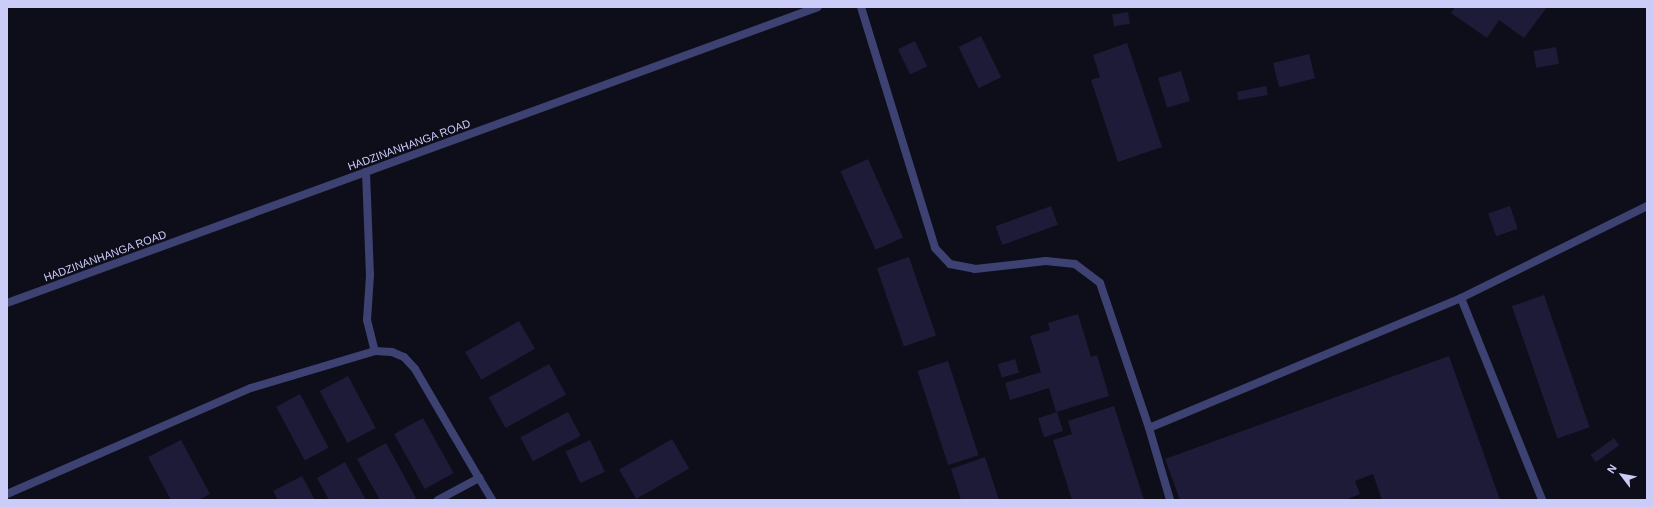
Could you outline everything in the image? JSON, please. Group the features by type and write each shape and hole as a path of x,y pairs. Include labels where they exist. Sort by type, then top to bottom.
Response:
{"street":[{"name":"HADZINANHANGA ROAD","path":"7,303 818,7"},
{"path":"861,7 935,248 950,264 976,269 1046,261 1075,264 1100,283 1149,428 1170,500"},
{"path":"366,172 370,276 367,320 375,351"},
{"path":"1149,428 1461,298 1647,206"},
{"path":"1461,298 1542,500"},
{"path":"7,494 252,388 375,351 392,352 404,357 415,369 492,500"},
{"path":"438,500 479,478"}],"building":[{"path":"1455,7 1547,7 1524,38 1499,20 1487,38 1451,13"},
{"path":"1128,12 1130,24 1114,26 1112,15"},
{"path":"981,36 1001,77 979,88 959,47"},
{"path":"915,41 927,66 910,74 898,49"},
{"path":"1127,43 1162,147 1118,162 1091,80 1100,77 1093,55"},
{"path":"1556,47 1559,64 1536,68 1533,51"},
{"path":"1309,54 1315,78 1279,87 1273,63"},
{"path":"1181,71 1190,101 1167,108 1158,78"},
{"path":"1266,86 1268,95 1238,100 1237,92"},
{"path":"868,159 903,238 876,250 841,171"},
{"path":"1051,206 1058,225 1002,245 996,226"},
{"path":"1510,206 1518,229 1496,236 1488,213"},
{"path":"909,257 936,335 904,347 877,268"},
{"path":"1544,295 1590,427 1557,438 1512,306"},
{"path":"1078,314 1091,357 1097,355 1109,396 1056,412 1049,388 1010,400 1005,383 1041,372 1030,336 1050,330 1048,323"},
{"path":"519,321 535,349 481,380 465,352"},
{"path":"1449,356 1500,500 1382,500 1373,474 1355,481 1360,494 1345,500 1180,500 1165,459"},
{"path":"1015,359 1019,372 1002,378 998,364"},
{"path":"948,361 979,455 948,465 918,371"},
{"path":"549,364 566,395 506,428 489,397"},
{"path":"348,376 376,428 347,443 320,391"},
{"path":"300,394 329,448 305,461 276,407"},
{"path":"1114,406 1144,500 1072,500 1053,440 1072,434 1068,421"},
{"path":"568,412 581,436 533,461 520,437"},
{"path":"1057,412 1063,431 1044,437 1038,418"},
{"path":"423,418 454,473 425,489 394,434"},
{"path":"1614,438 1619,445 1596,462 1591,455"},
{"path":"672,439 689,468 636,499 619,469"},
{"path":"181,440 210,494 199,500 171,500 148,457"},
{"path":"590,440 605,472 580,483 566,451"},
{"path":"386,443 416,498 412,500 380,500 357,459"},
{"path":"985,457 999,500 961,500 951,469"},
{"path":"345,462 366,500 329,500 317,478"},
{"path":"302,476 315,500 278,500 273,491"}]}
